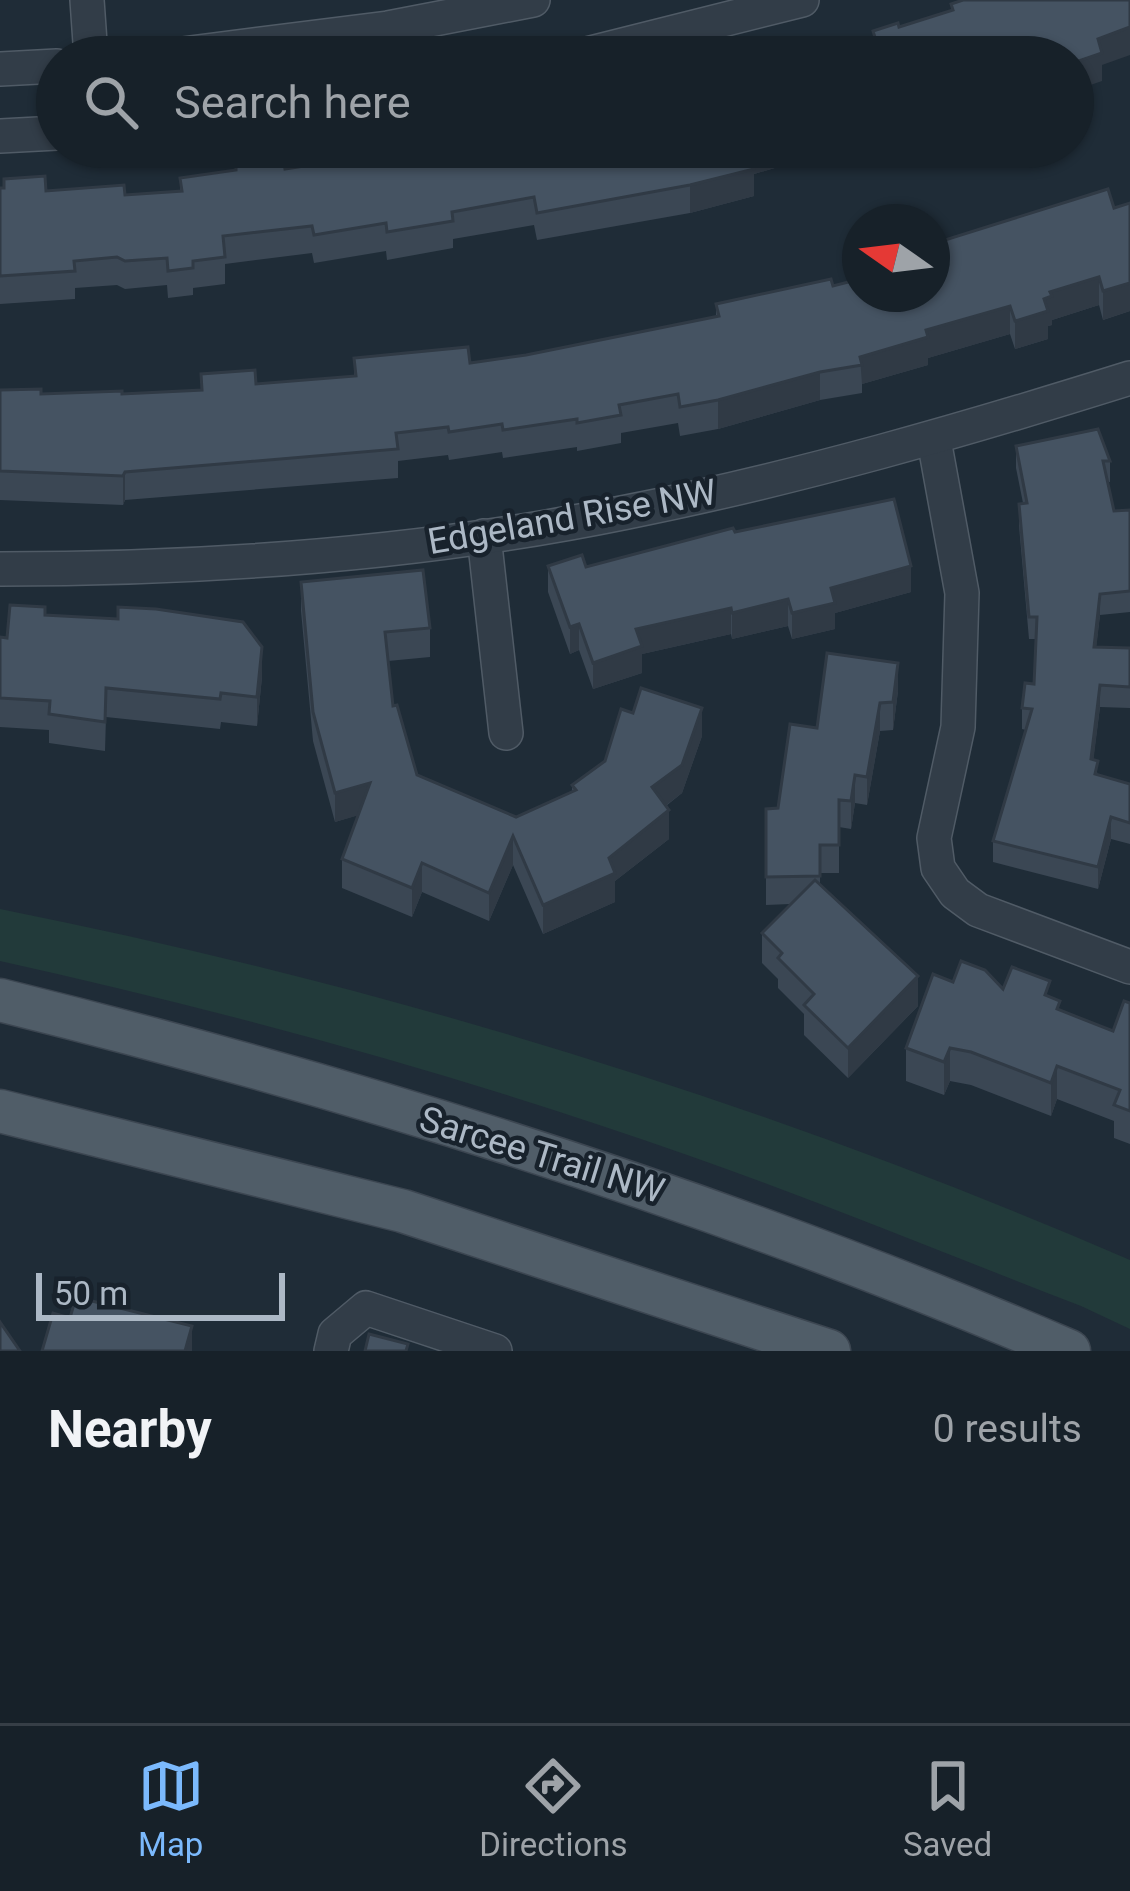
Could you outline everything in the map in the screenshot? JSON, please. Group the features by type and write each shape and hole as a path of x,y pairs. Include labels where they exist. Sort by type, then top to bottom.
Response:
{"main road":[{"name":"Sarcee Trail NW","path":"0,1000 268,1070 670,1194 907,1281 1069,1351"},
{"path":"0,1111 403,1211 830,1351"}],"street":[{"path":"87,0 90,36"},
{"path":"325,36 532,0"},
{"path":"659,36 802,0"},
{"path":"0,69 36,67"},
{"path":"0,136 36,134"},
{"name":"Edgeland Rise NW","path":"0,569 108,569 296,558 484,536 623,513 934,440 1130,378"},
{"path":"934,440 962,593 958,728 934,838 938,868 955,893 977,910 1130,966"},
{"path":"484,536 506,733"},
{"path":"331,1351 335,1334 366,1308 495,1351"}],"green space":[{"path":"0,909 289,974 432,1012 715,1100 855,1150 1130,1260 1130,1329 837,1210 520,1099 175,1002 0,961"}],"building":[{"path":"963,0 1130,0 1130,27 1098,39 1102,53 1094,56 1094,36 875,36 873,31 953,10 951,4"},
{"path":"236,168 754,169 537,213 534,197 452,212 453,221 387,232 386,223 314,235 312,226 223,236 225,257 193,261 193,268 168,271 167,258 125,261 117,257 74,261 75,271 0,276 0,188 4,188 4,179 45,176 46,191 124,185 125,195 182,191 180,178"},
{"path":"1108,189 1114,208 1130,203 1130,283 1103,291 1099,277 1050,292 1052,296 1044,299 1048,311 1015,321 1010,306 926,330 928,337 860,357 862,365 680,407 678,394 619,405 621,415 577,423 577,419 503,430 502,424 396,433 398,449 125,472 123,476 0,471 0,390 122,394 202,390 201,374 255,370 256,384 356,376 354,358 468,347 470,363 719,316 716,304 831,279 833,286 842,284 842,312 950,312 950,238"},
{"path":"1098,429 1110,461 1103,461 1114,511 1130,510 1130,591 1100,594 1094,647 1130,648 1130,687 1100,685 1091,759 1098,761 1095,774 1130,784 1130,823 1111,817 1098,867 993,841 1032,709 1022,708 1025,683 1034,684 1037,617 1029,617 1019,504 1027,503 1016,446"},
{"path":"894,499 911,566 831,588 835,603 792,613 788,599 636,629 642,646 593,663 579,624 570,627 548,566 582,555 586,567 733,528 735,532"},
{"path":"423,570 430,628 385,632 393,706 397,705 417,775 516,817 576,790 572,785 605,761 621,709 633,713 641,688 702,708 682,765 652,787 669,810 609,858 615,873 543,905 513,836 489,893 422,863 412,888 342,859 370,783 335,793 313,712 301,582"},
{"path":"10,605 45,607 45,615 118,619 118,607 243,622 262,647 257,697 221,693 220,699 106,688 105,722 49,714 50,701 0,698 0,637 7,638"},
{"path":"827,653 898,663 893,702 880,703 867,777 855,775 851,801 839,800 839,845 820,845 820,876 766,877 766,809 778,808 790,724 817,728"},
{"path":"815,880 918,976 848,1048 804,1005 814,994 778,958 782,953 762,933"},
{"path":"961,961 985,970 1003,989 1012,967 1050,981 1045,995 1060,1001 1057,1009 1113,1031 1124,1001 1130,1003 1130,1111 1114,1105 1120,1090 1057,1066 1051,1083 971,1052 950,1048 944,1062 906,1048 933,974 953,982"},
{"path":"76,1297 192,1326 185,1351 42,1351 53,1313 70,1318"},
{"path":"0,1322 20,1351 0,1351"},
{"path":"369,1334 408,1344 406,1351 365,1351"}]}
